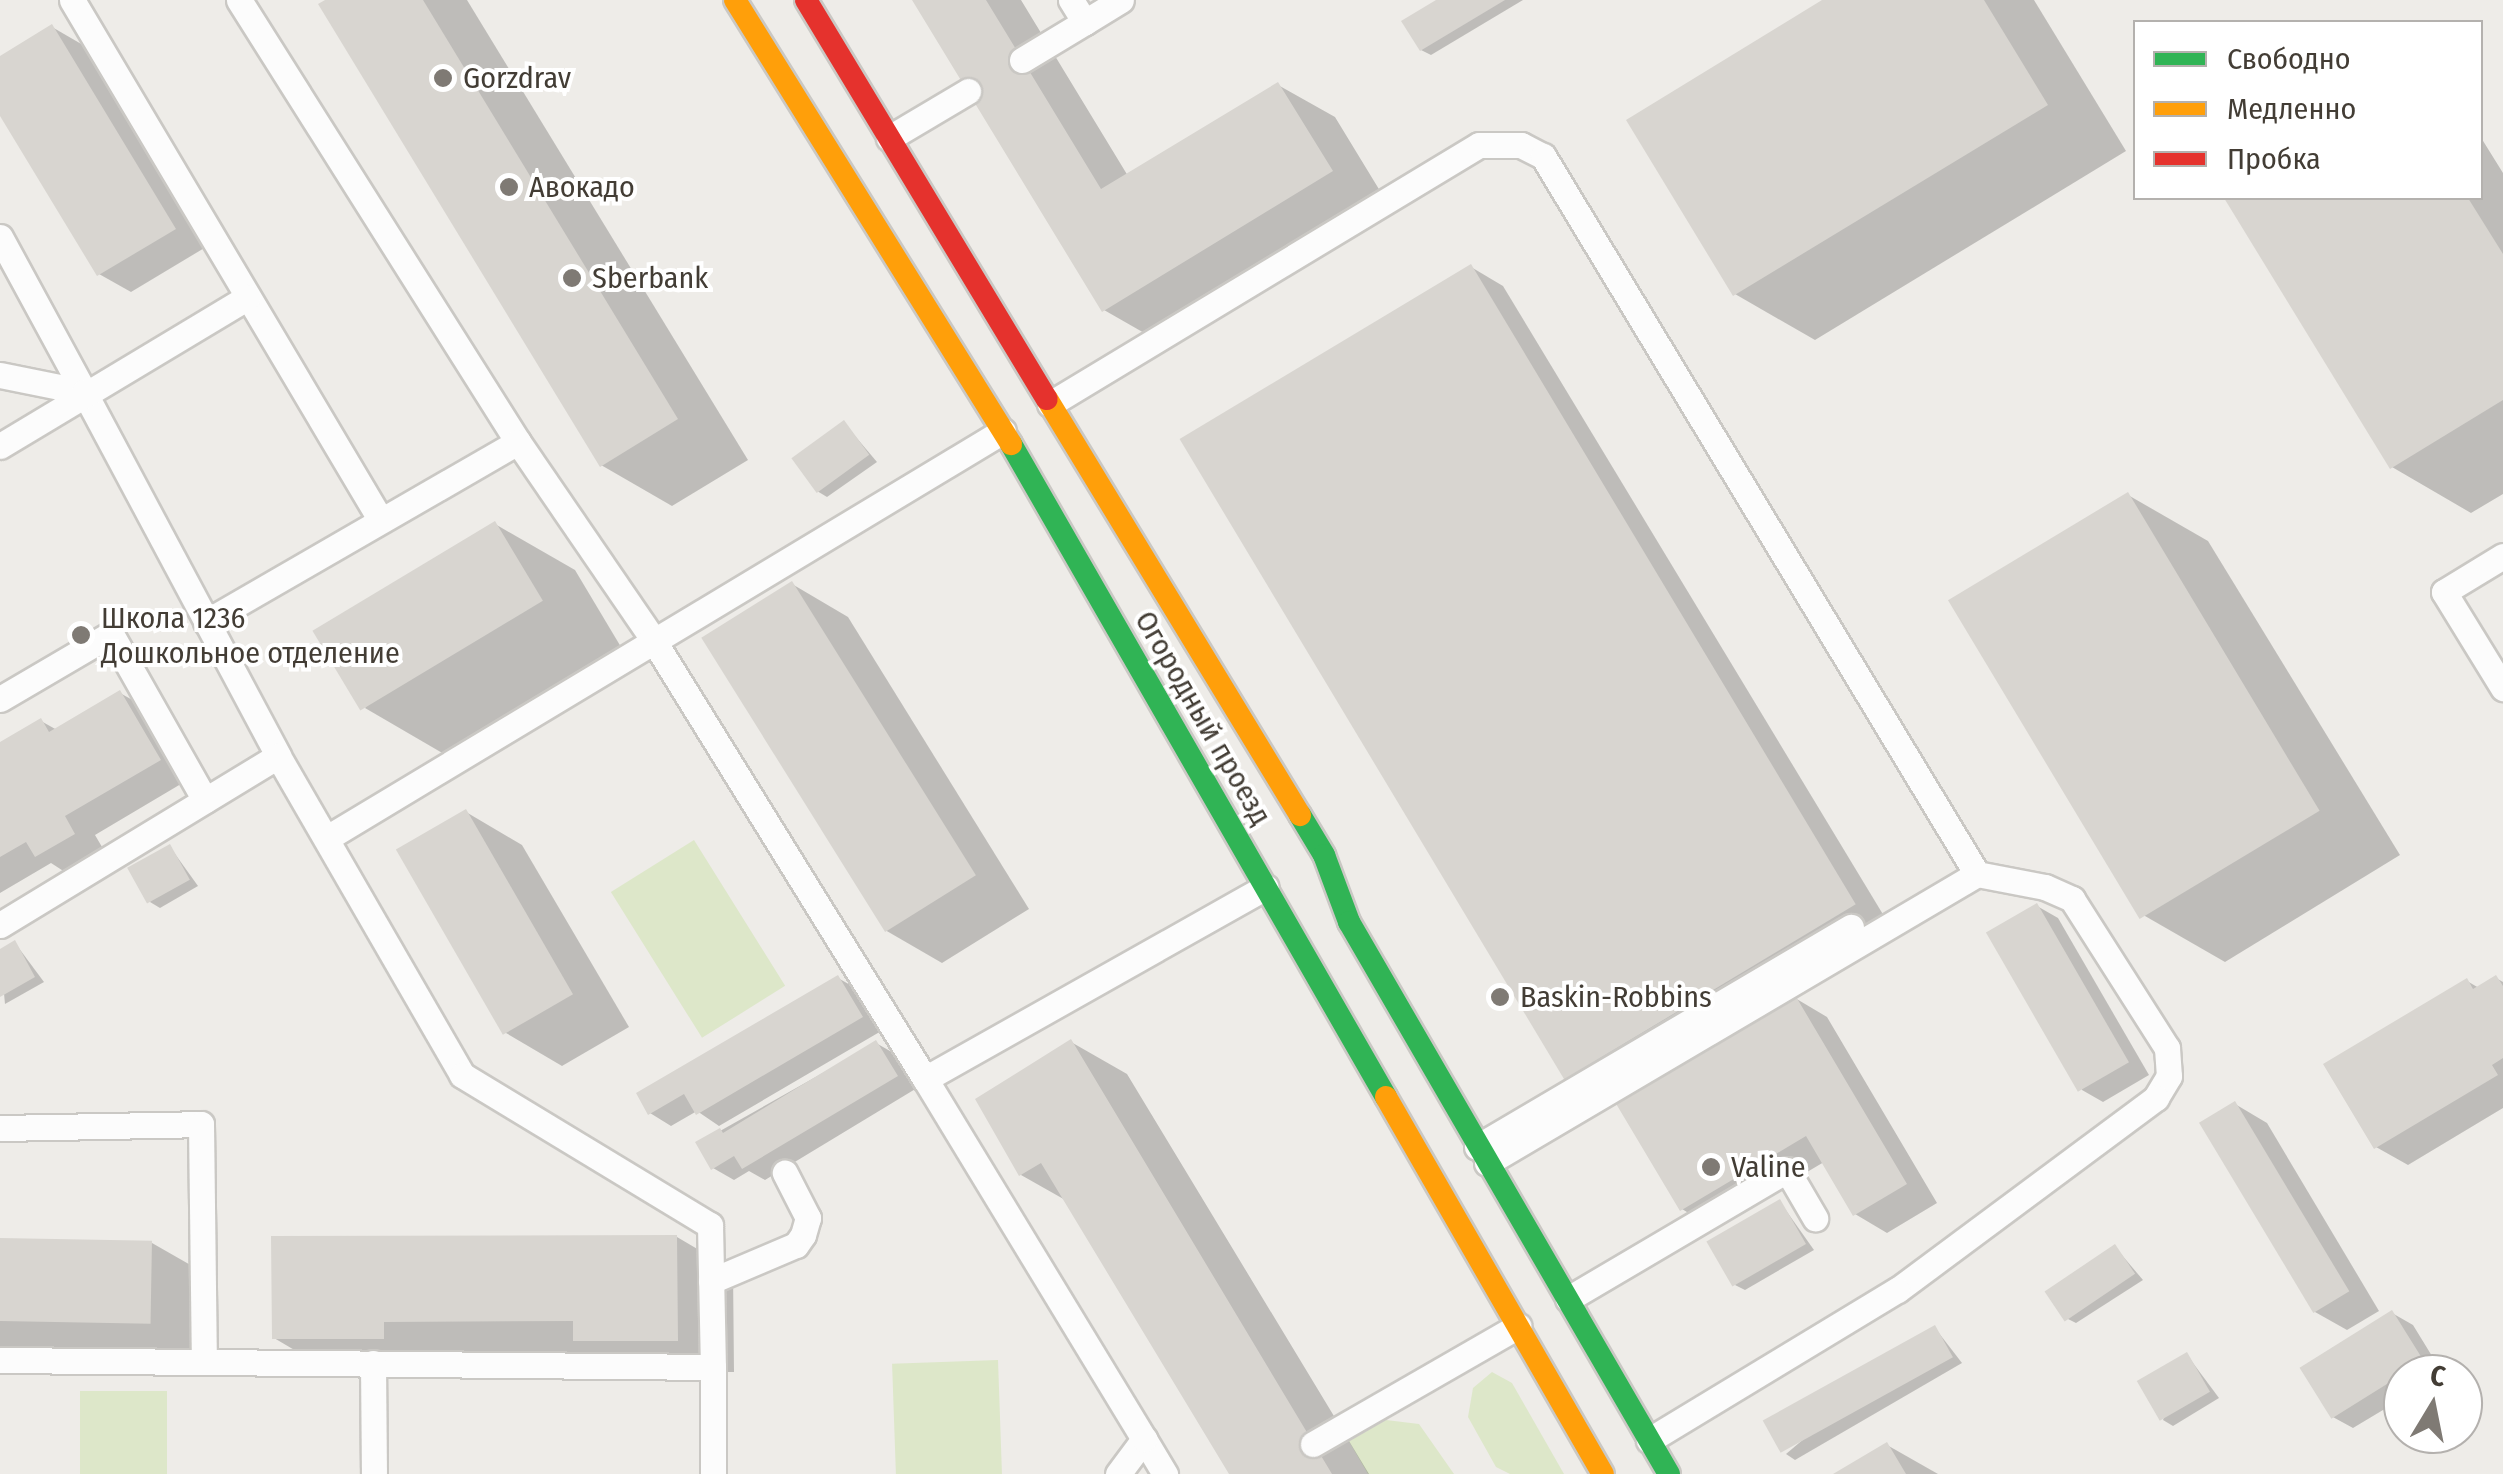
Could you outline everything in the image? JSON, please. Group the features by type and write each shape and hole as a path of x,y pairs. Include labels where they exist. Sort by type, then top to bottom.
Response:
{"main road":[{"name":"Огородный проезд","path":"736,0 1003,432 1603,1474"},
{"name":"Огородный проезд","path":"806,0 1324,856 1349,922 1669,1474"}],"lane":[{"path":"72,0 380,519"},
{"path":"1022,60 1078,11 1121,0"},
{"path":"242,1 518,442 652,638 1166,1474"},
{"path":"889,138 968,91"},
{"path":"1050,404 1479,145 1521,145 1543,156 1977,874"},
{"path":"0,237 278,756 462,1074 710,1225 713,1474"},
{"path":"0,446 84,392 248,297"},
{"path":"0,374 84,392"},
{"path":"327,838 652,638 1003,432"},
{"path":"206,622 518,442"},
{"path":"2503,556 2444,592 2503,688"},
{"path":"0,699 111,634 205,800"},
{"path":"0,924 278,756"},
{"path":"1482,1155 1977,874 2045,887 2086,912 2167,1048 2165,1086 1897,1290 1650,1440"},
{"path":"926,1079 1266,887"},
{"path":"1482,1155 1851,927"},
{"path":"0,1128 201,1124 204,1360"},
{"path":"1568,1299 1787,1170 1815,1218"},
{"path":"711,1281 796,1245 804,1235 808,1218 785,1173"},
{"path":"1313,1444 1518,1326"},
{"path":"0,1360 712,1367"},
{"path":"373,1363 374,1474"},
{"path":"1118,1474 1144,1438"}],"green space":[{"path":"694,840 785,986 702,1038 611,892"},
{"path":"998,1360 1002,1474 896,1474 892,1364"},
{"path":"1492,1372 1512,1383 1564,1474 1510,1474 1496,1467 1468,1417 1473,1388"},
{"path":"80,1391 167,1391 167,1474 80,1474"},
{"path":"1386,1420 1419,1424 1454,1474 1368,1474 1347,1438"}],"building":[{"path":"325,0 423,0 678,419 600,467 318,4"},
{"path":"912,0 986,0 1101,189 1278,82 1333,171 1102,312"},
{"path":"1436,0 1505,0 1420,51 1401,21"},
{"path":"1822,0 1984,0 2048,105 1733,296 1626,120"},
{"path":"52,24 176,229 97,276 0,116 0,56"},
{"path":"2225,200 2469,200 2503,254 2503,400 2390,469"},
{"path":"1471,264 1856,904 1564,1079 1180,439"},
{"path":"844,420 869,455 817,493 791,458"},
{"path":"2128,492 2320,811 2140,919 1948,600"},
{"path":"495,521 543,601 360,710 312,631"},
{"path":"792,581 976,875 885,932 701,638"},
{"path":"120,690 161,760 65,816 75,834 35,857 26,842 0,857 0,742 41,718 49,732"},
{"path":"466,809 573,994 503,1035 396,850"},
{"path":"170,844 190,880 147,904 127,868"},
{"path":"2037,903 2129,1062 2078,1092 1986,932"},
{"path":"15,940 35,977 0,997 0,949"},
{"path":"838,975 863,1017 696,1115 684,1094 648,1115 636,1093"},
{"path":"2496,975 2503,986 2503,1058 2492,1065 2498,1075 2374,1149 2323,1064 2467,978 2473,989"},
{"path":"1795,995 1907,1184 1853,1216 1806,1136 1680,1211 1615,1102"},
{"path":"1071,1039 1332,1474 1229,1474 1041,1163 1019,1176 975,1099"},
{"path":"876,1040 898,1076 742,1169 734,1156 711,1170 695,1142 720,1128 723,1133"},
{"path":"2235,1101 2349,1291 2313,1313 2199,1123"},
{"path":"1780,1199 1806,1244 1732,1287 1706,1242"},
{"path":"677,1235 678,1341 573,1341 573,1321 384,1322 384,1339 272,1339 271,1236"},
{"path":"0,1238 152,1241 151,1324 0,1321"},
{"path":"2115,1244 2135,1274 2065,1321 2045,1292"},
{"path":"2392,1310 2419,1354 2383,1354 2383,1386 2331,1419 2300,1368"},
{"path":"1935,1325 1953,1357 1781,1453 1763,1421"},
{"path":"2187,1352 2210,1392 2160,1421 2137,1381"},
{"path":"1887,1442 1906,1474 1833,1474"}],"traffic: fast":[{"path":"1011,444 1386,1097"},
{"path":"1300,815 1324,855 1349,922 1669,1474"}],"traffic: slow":[{"path":"735,0 1011,444"},
{"path":"1047,399 1300,815"},
{"path":"1386,1097 1603,1474"}],"traffic: jam":[{"path":"806,0 1047,399"}],"place":[{"name":"Gorzdrav","path":"443,78"},
{"name":"Авокадо","path":"509,187"},
{"name":"Sberbank","path":"572,278"},
{"name":"Школа 1236 Дошкольное отделение","path":"81,635"},
{"name":"Baskin-Robbins","path":"1500,997"},
{"name":"Valine","path":"1711,1167"}]}
